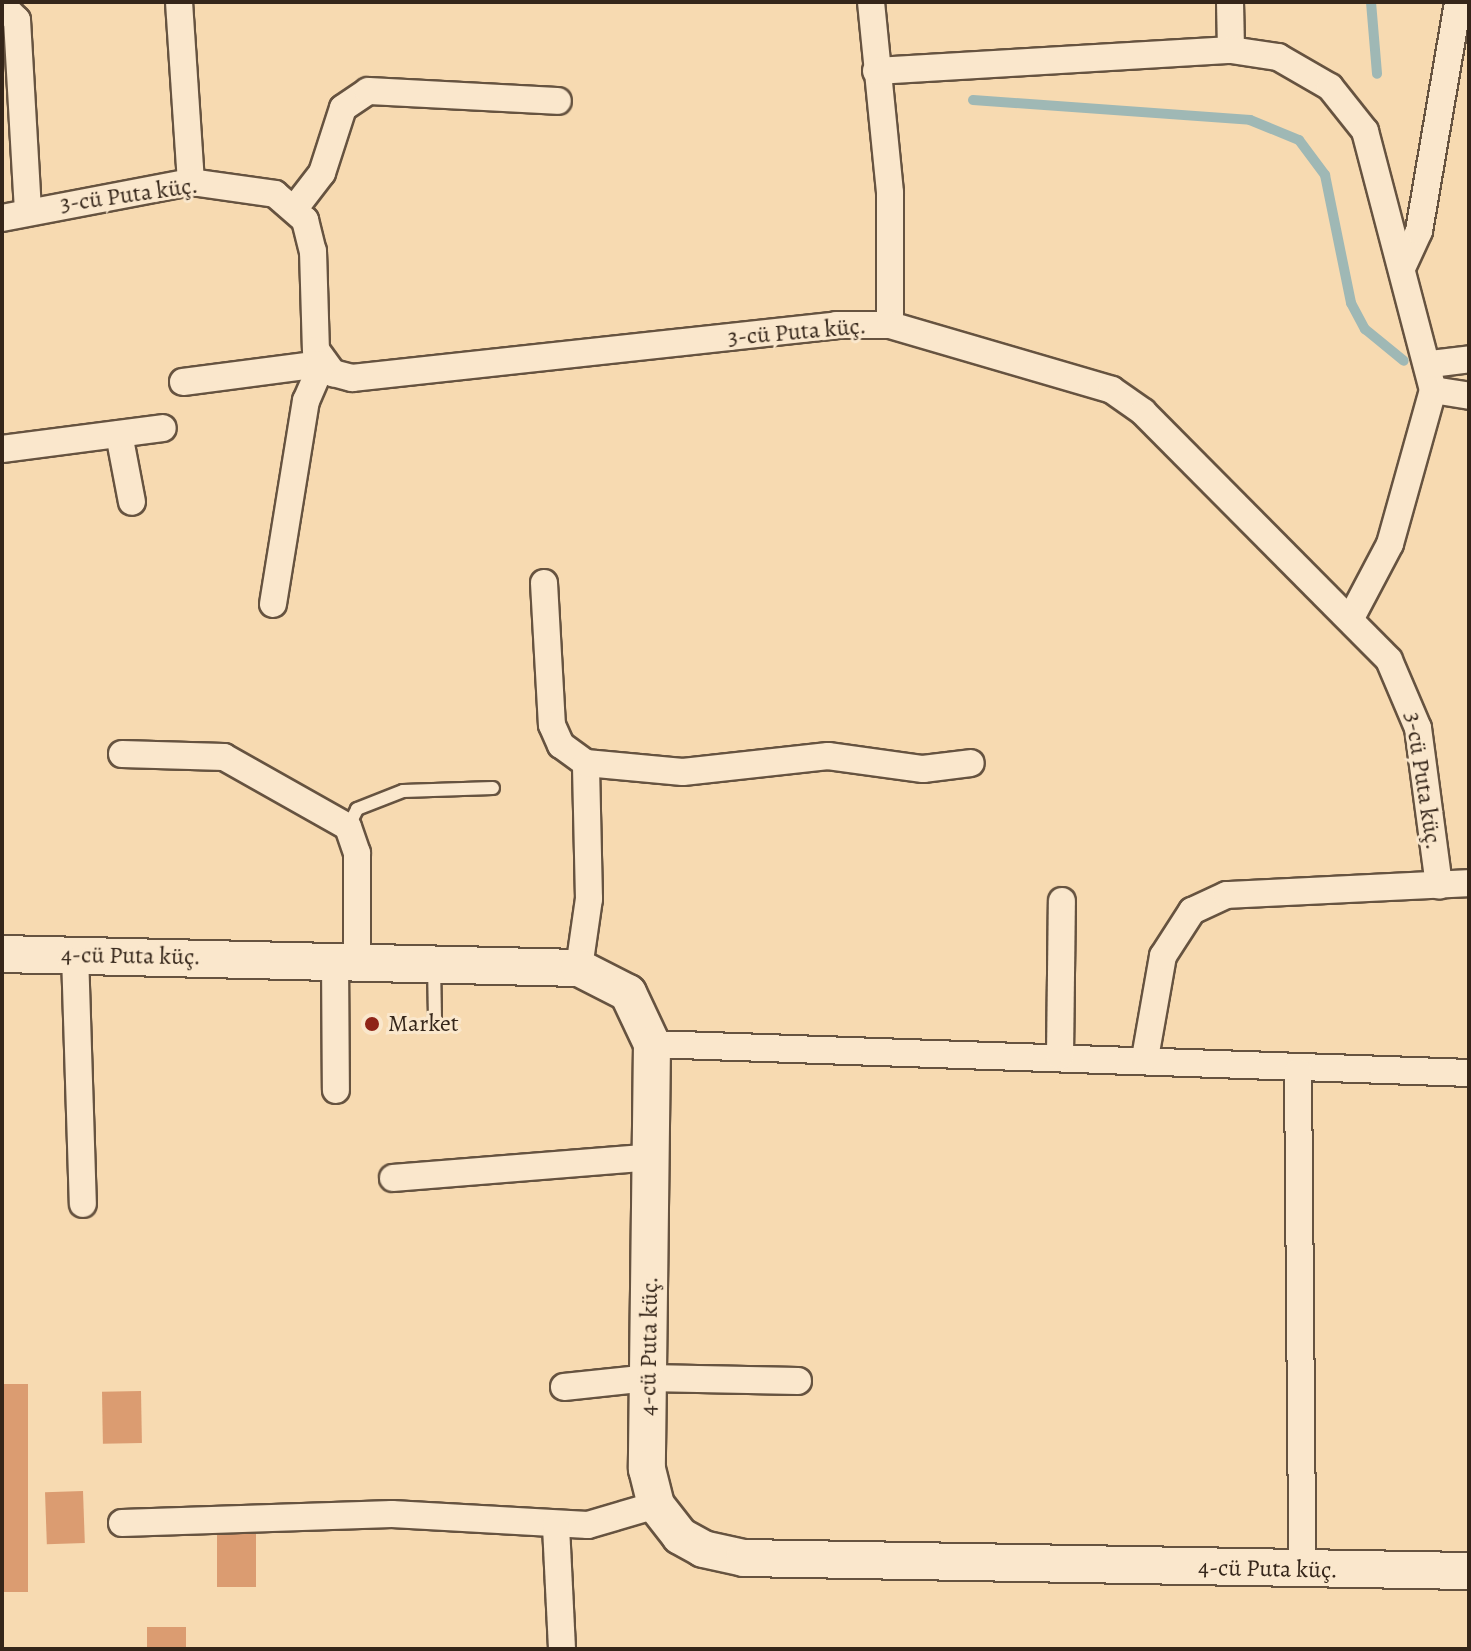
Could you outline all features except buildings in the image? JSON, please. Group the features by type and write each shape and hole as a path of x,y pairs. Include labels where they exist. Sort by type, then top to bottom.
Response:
{"street":[{"path":"179,2 191,182"},
{"path":"871,2 890,193 890,325"},
{"path":"1230,2 1231,50"},
{"path":"1402,268 1419,231 1458,2"},
{"path":"2,5 17,20 28,211"},
{"path":"876,71 1231,50 1278,57 1330,87 1365,131 1432,377 1390,544 1351,618"},
{"path":"273,604 303,414 322,364 313,251 295,208 322,173 343,108 368,91 558,101"},
{"name":"3-cü Puta küç.","path":"2,218 191,182 265,191 295,208"},
{"name":"3-cü Puta küç.","path":"322,364 352,378 422,374 836,325 890,325 1112,390 1351,618 1408,692 1439,886"},
{"path":"1432,377 1469,359"},
{"path":"183,382 322,364"},
{"path":"1432,377 1469,396"},
{"path":"2,449 163,428"},
{"path":"119,434 132,502"},
{"path":"544,583 552,725 561,745 586,763 683,772 828,756 923,769 971,763"},
{"path":"122,754 224,757 348,827 357,853 336,1090"},
{"path":"579,968 589,899 586,763"},
{"path":"1145,1058 1163,956 1192,911 1227,895 1469,883"},
{"path":"1060,1056 1062,901"},
{"name":"4-cü Puta küç.","path":"2,954 579,968 628,993 652,1044 647,1469 656,1505 680,1536 744,1558 1469,1571"},
{"path":"75,954 83,1204"},
{"path":"652,1044 1145,1058 1298,1072 1469,1073"},
{"path":"1298,1072 1302,1570"},
{"path":"393,1178 652,1157"},
{"path":"564,1387 648,1378 798,1381"},
{"path":"122,1523 392,1514 556,1526 588,1525 656,1505"},
{"path":"556,1526 562,1649"}],"lane":[{"path":"348,827 357,809 403,791 493,788"},
{"path":"434,963 435,1019"}],"waterway":[{"path":"1371,2 1377,74"},
{"path":"973,100 1250,120 1299,140 1325,175 1351,303 1365,329 1404,361"}],"place":[{"name":"Market","path":"372,1024"}]}
